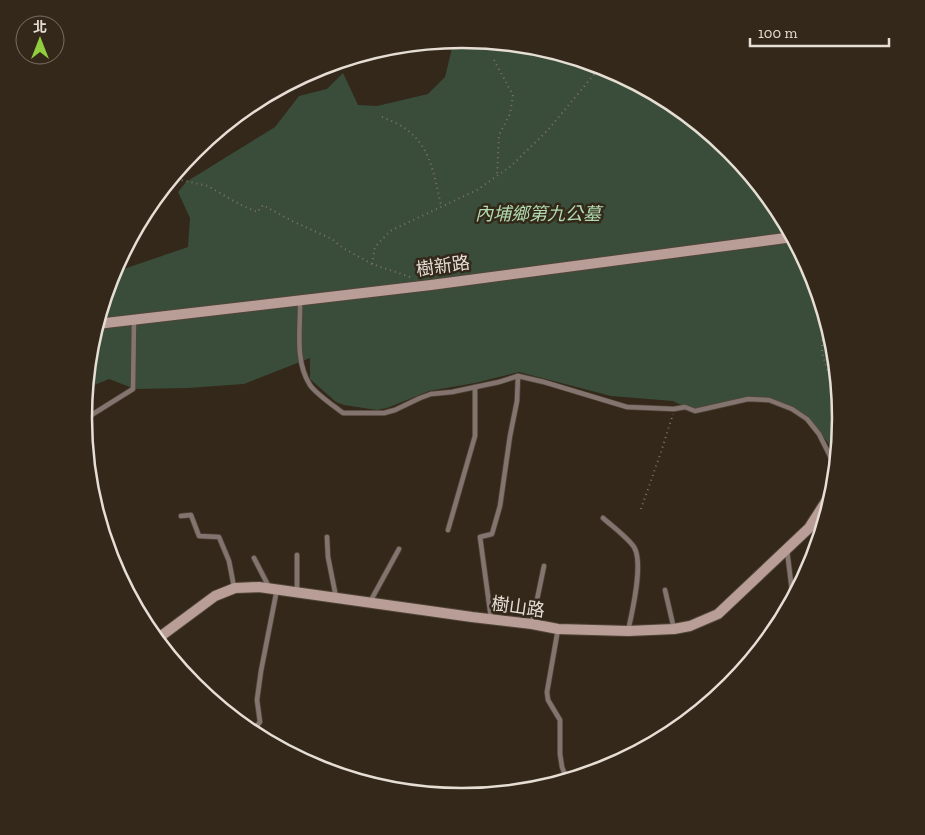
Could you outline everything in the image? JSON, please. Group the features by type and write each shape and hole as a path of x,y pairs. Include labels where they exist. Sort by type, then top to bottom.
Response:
{"street":[{"name":"樹新路","path":"105,323 431,285 786,238"},
{"name":"樹山路","path":"163,634 215,596 235,588 273,588 297,591 558,629 628,631 674,629 690,626 718,614 809,528 821,510"}],"lane":[{"path":"300,299 300,350 303,370 311,386 343,413 384,413 431,394 475,387 518,376 627,407 674,410 685,407 695,410 748,399 769,400 792,409 807,420 819,434 830,456"},
{"path":"92,415 133,389 134,320"},
{"path":"491,619 480,537 492,534 500,506 517,402 518,376"},
{"path":"448,530 475,436 475,387"},
{"path":"181,516 191,515 199,536 219,537 229,561 235,588"},
{"path":"603,518 635,548 638,568 634,603 628,631"},
{"path":"809,528 816,528"},
{"path":"328,537 328,557 336,597"},
{"path":"787,549 791,586"},
{"path":"370,602 399,550"},
{"path":"297,555 297,591"},
{"path":"254,558 273,588 260,671 257,700 260,722 257,725"},
{"path":"532,624 544,566"},
{"path":"665,590 674,629"},
{"path":"558,629 547,692 548,700 560,720 560,754 564,773"}],"path":[{"path":"494,60 513,96 510,114 499,135 497,176"},
{"path":"372,264 375,247 390,231 421,217 441,205 476,190 511,166 548,130 595,72"},
{"path":"382,117 404,128 420,142 427,152 434,171 441,205"},
{"path":"179,180 208,186 240,205 257,212 263,205 279,215 332,239 343,248 372,264 414,279"},
{"path":"823,335 822,353 830,378"},
{"path":"641,509 674,410"}],"green space":[{"name":"內埔鄉第九公墓","path":"452,48 487,48 558,60 604,76 648,97 688,124 724,156 756,192 770,212 794,254 813,299 825,345 832,393 831,447 812,422 789,409 767,402 747,399 705,412 696,412 673,401 611,396 519,372 475,383 429,391 387,408 377,410 336,402 310,379 310,358 244,384 135,389 109,379 94,385 105,322 124,269 188,247 190,218 178,192 186,182 275,127 299,96 327,89 343,73 358,105 377,106 428,94 445,77"}]}
